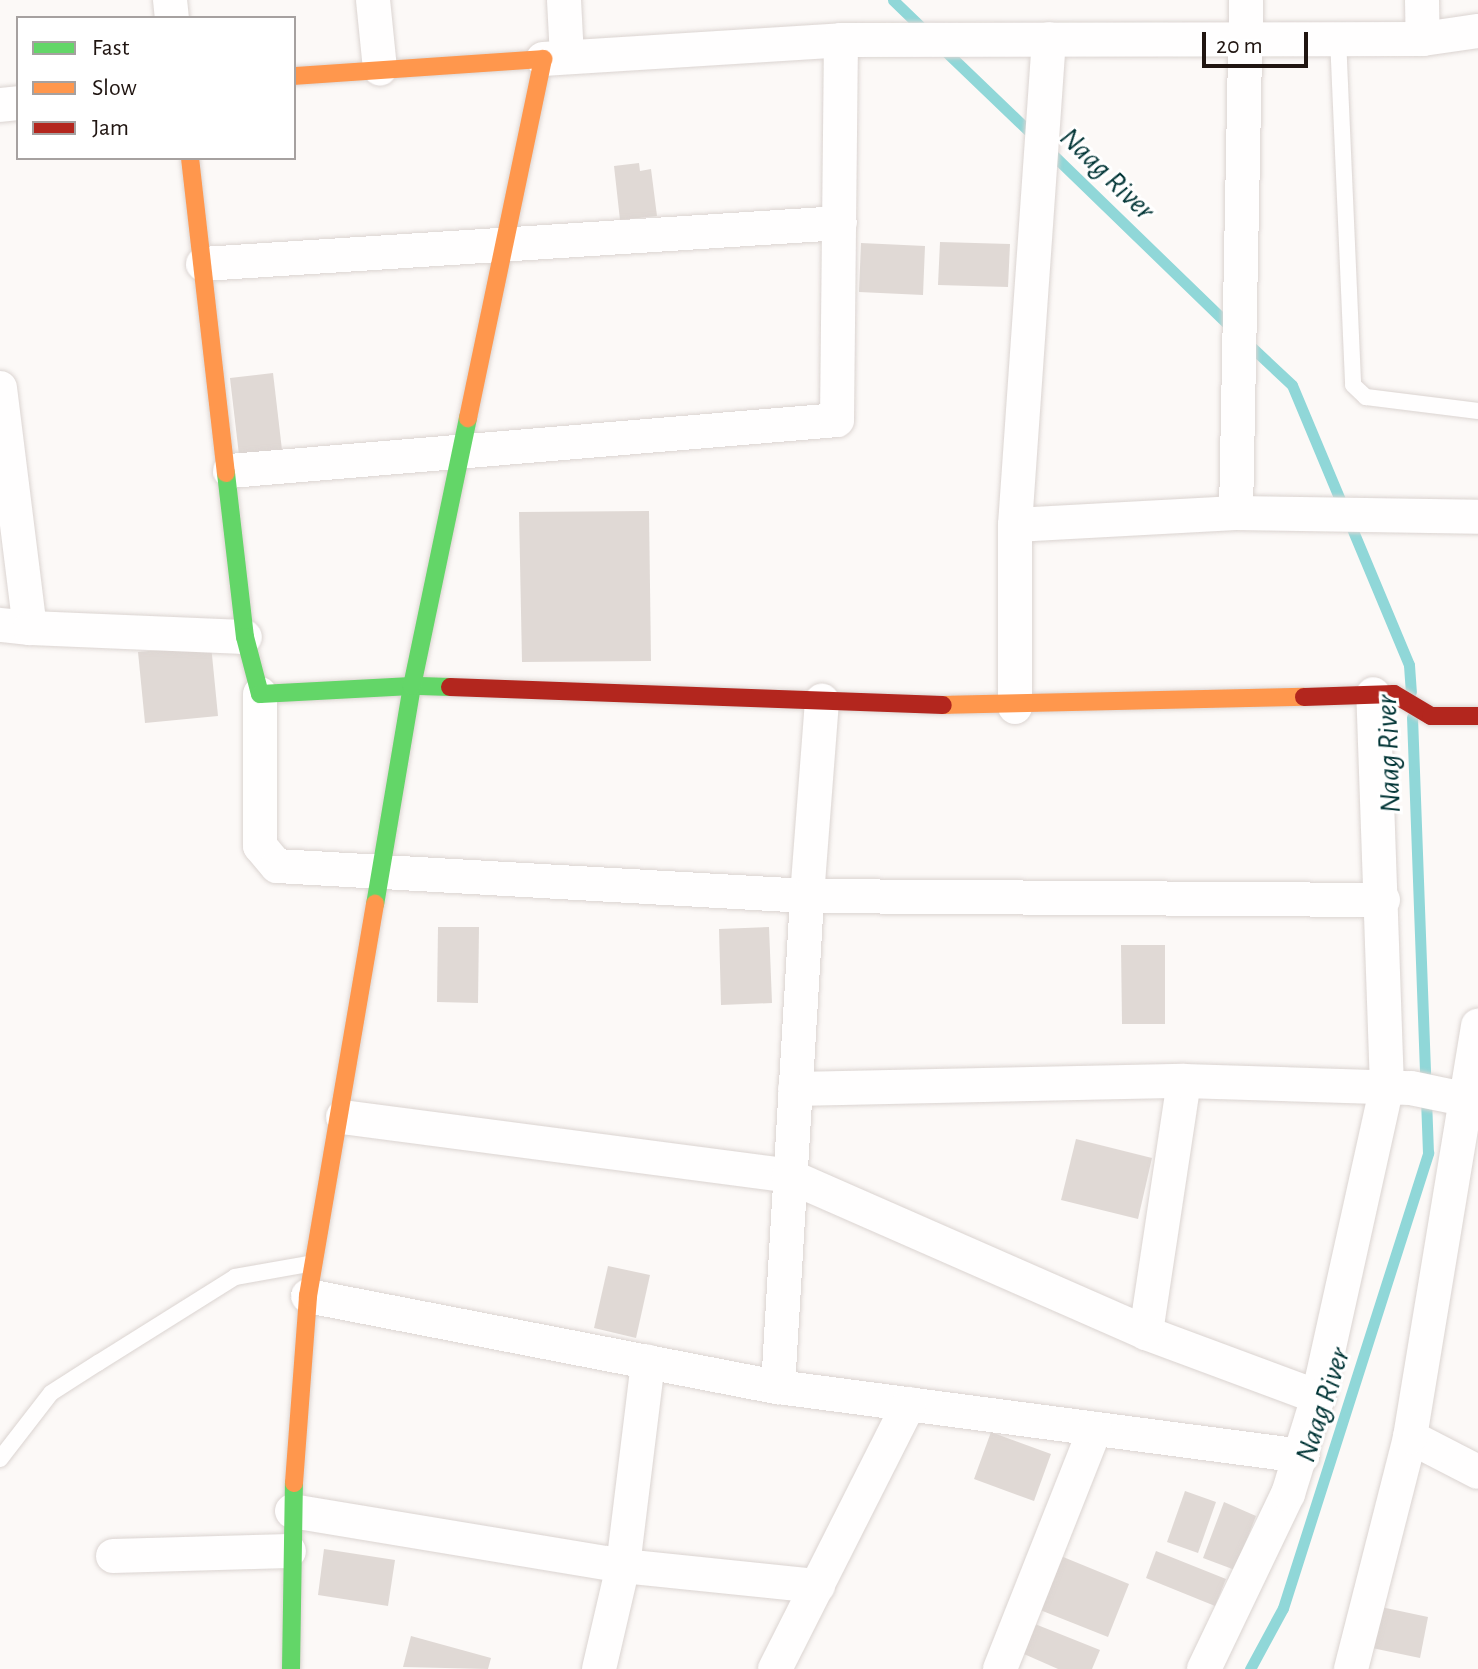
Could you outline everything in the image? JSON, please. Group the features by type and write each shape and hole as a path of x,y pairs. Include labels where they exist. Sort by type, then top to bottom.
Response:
{"street":[{"path":"373,0 380,69"},
{"path":"291,1669 289,1551 311,1279 343,1117 385,871 412,686 505,250 555,58 564,0"},
{"path":"1236,513 1246,0"},
{"path":"1422,0 1423,39"},
{"path":"296,76 841,40 1246,35 1423,39 1478,31"},
{"path":"1015,707 1015,525 1049,39"},
{"path":"230,471 837,420 841,40"},
{"path":"190,160 230,471 245,637 260,694 266,860 385,871 807,896 1383,900"},
{"path":"203,264 505,250 840,223"},
{"path":"0,388 15,626 245,637"},
{"path":"1015,525 1236,513 1478,517"},
{"path":"260,694 412,686 1015,707 1383,694 1431,716 1478,716"},
{"path":"1204,1669 1302,1456 1399,1088 1383,900 1383,694"},
{"path":"778,1387 789,1176 822,701"},
{"path":"1351,1669 1410,1437 1478,1026"},
{"path":"795,1089 1184,1081 1399,1088 1465,1099"},
{"path":"1146,1333 1184,1081"},
{"path":"343,1117 789,1176 1146,1333 1318,1397"},
{"path":"311,1279 648,1362 778,1387 1302,1456"},
{"path":"599,1669 623,1566 648,1362"},
{"path":"775,1669 909,1404"},
{"path":"1000,1669 1095,1429"},
{"path":"1410,1437 1478,1472"},
{"path":"292,1511 623,1566 818,1586"},
{"path":"113,1556 289,1551"}],"lane":[{"path":"1338,36 1353,385 1366,397 1478,411"},
{"path":"0,1459 51,1393 235,1277 311,1279"}],"building":[{"path":"639,163 640,171 651,169 657,216 620,220 614,166"},
{"path":"940,242 1010,244 1008,287 938,285"},
{"path":"861,243 925,246 923,295 859,292"},
{"path":"273,373 282,450 239,455 230,378"},
{"path":"649,511 651,661 522,662 519,512"},
{"path":"211,645 218,716 145,723 138,652"},
{"path":"438,927 479,927 478,1003 437,1002"},
{"path":"769,927 772,1003 721,1005 719,929"},
{"path":"1121,945 1165,945 1165,1024 1122,1024"},
{"path":"1076,1139 1152,1158 1138,1219 1061,1200"},
{"path":"608,1266 650,1275 636,1338 594,1328"},
{"path":"991,1432 1051,1454 1034,1501 974,1479"},
{"path":"1185,1491 1216,1502 1198,1553 1167,1542"},
{"path":"1224,1502 1256,1516 1235,1570 1203,1558"},
{"path":"324,1549 395,1560 388,1606 318,1595"},
{"path":"1156,1551 1226,1579 1215,1606 1146,1578"},
{"path":"1051,1552 1129,1584 1108,1637 1030,1606"},
{"path":"1381,1607 1428,1617 1420,1658 1372,1648"},
{"path":"1025,1620 1100,1650 1092,1669 1058,1669 1015,1650"},
{"path":"411,1636 491,1658 488,1669 403,1667"}],"waterway":[{"name":"Naag River","path":"893,0 925,31"},
{"name":"Naag River","path":"940,46 1035,137"},
{"name":"Naag River","path":"1047,149 1233,329"},
{"name":"Naag River","path":"1245,341 1292,385 1409,665 1411,692"},
{"name":"Naag River","path":"1250,1669 1283,1608 1428,1153 1412,717"}],"traffic: fast":[{"path":"450,687 412,686 468,418"},
{"path":"226,473 245,637 260,694 412,686 375,904"},
{"path":"291,1669 294,1483"}],"traffic: slow":[{"path":"296,76 543,59 468,418"},
{"path":"190,160 226,473"},
{"path":"943,705 1304,697"},
{"path":"294,1483 308,1296 375,904"}],"traffic: jam":[{"path":"450,687 943,705"},
{"path":"1304,697 1394,694 1431,716 1478,716"}]}
